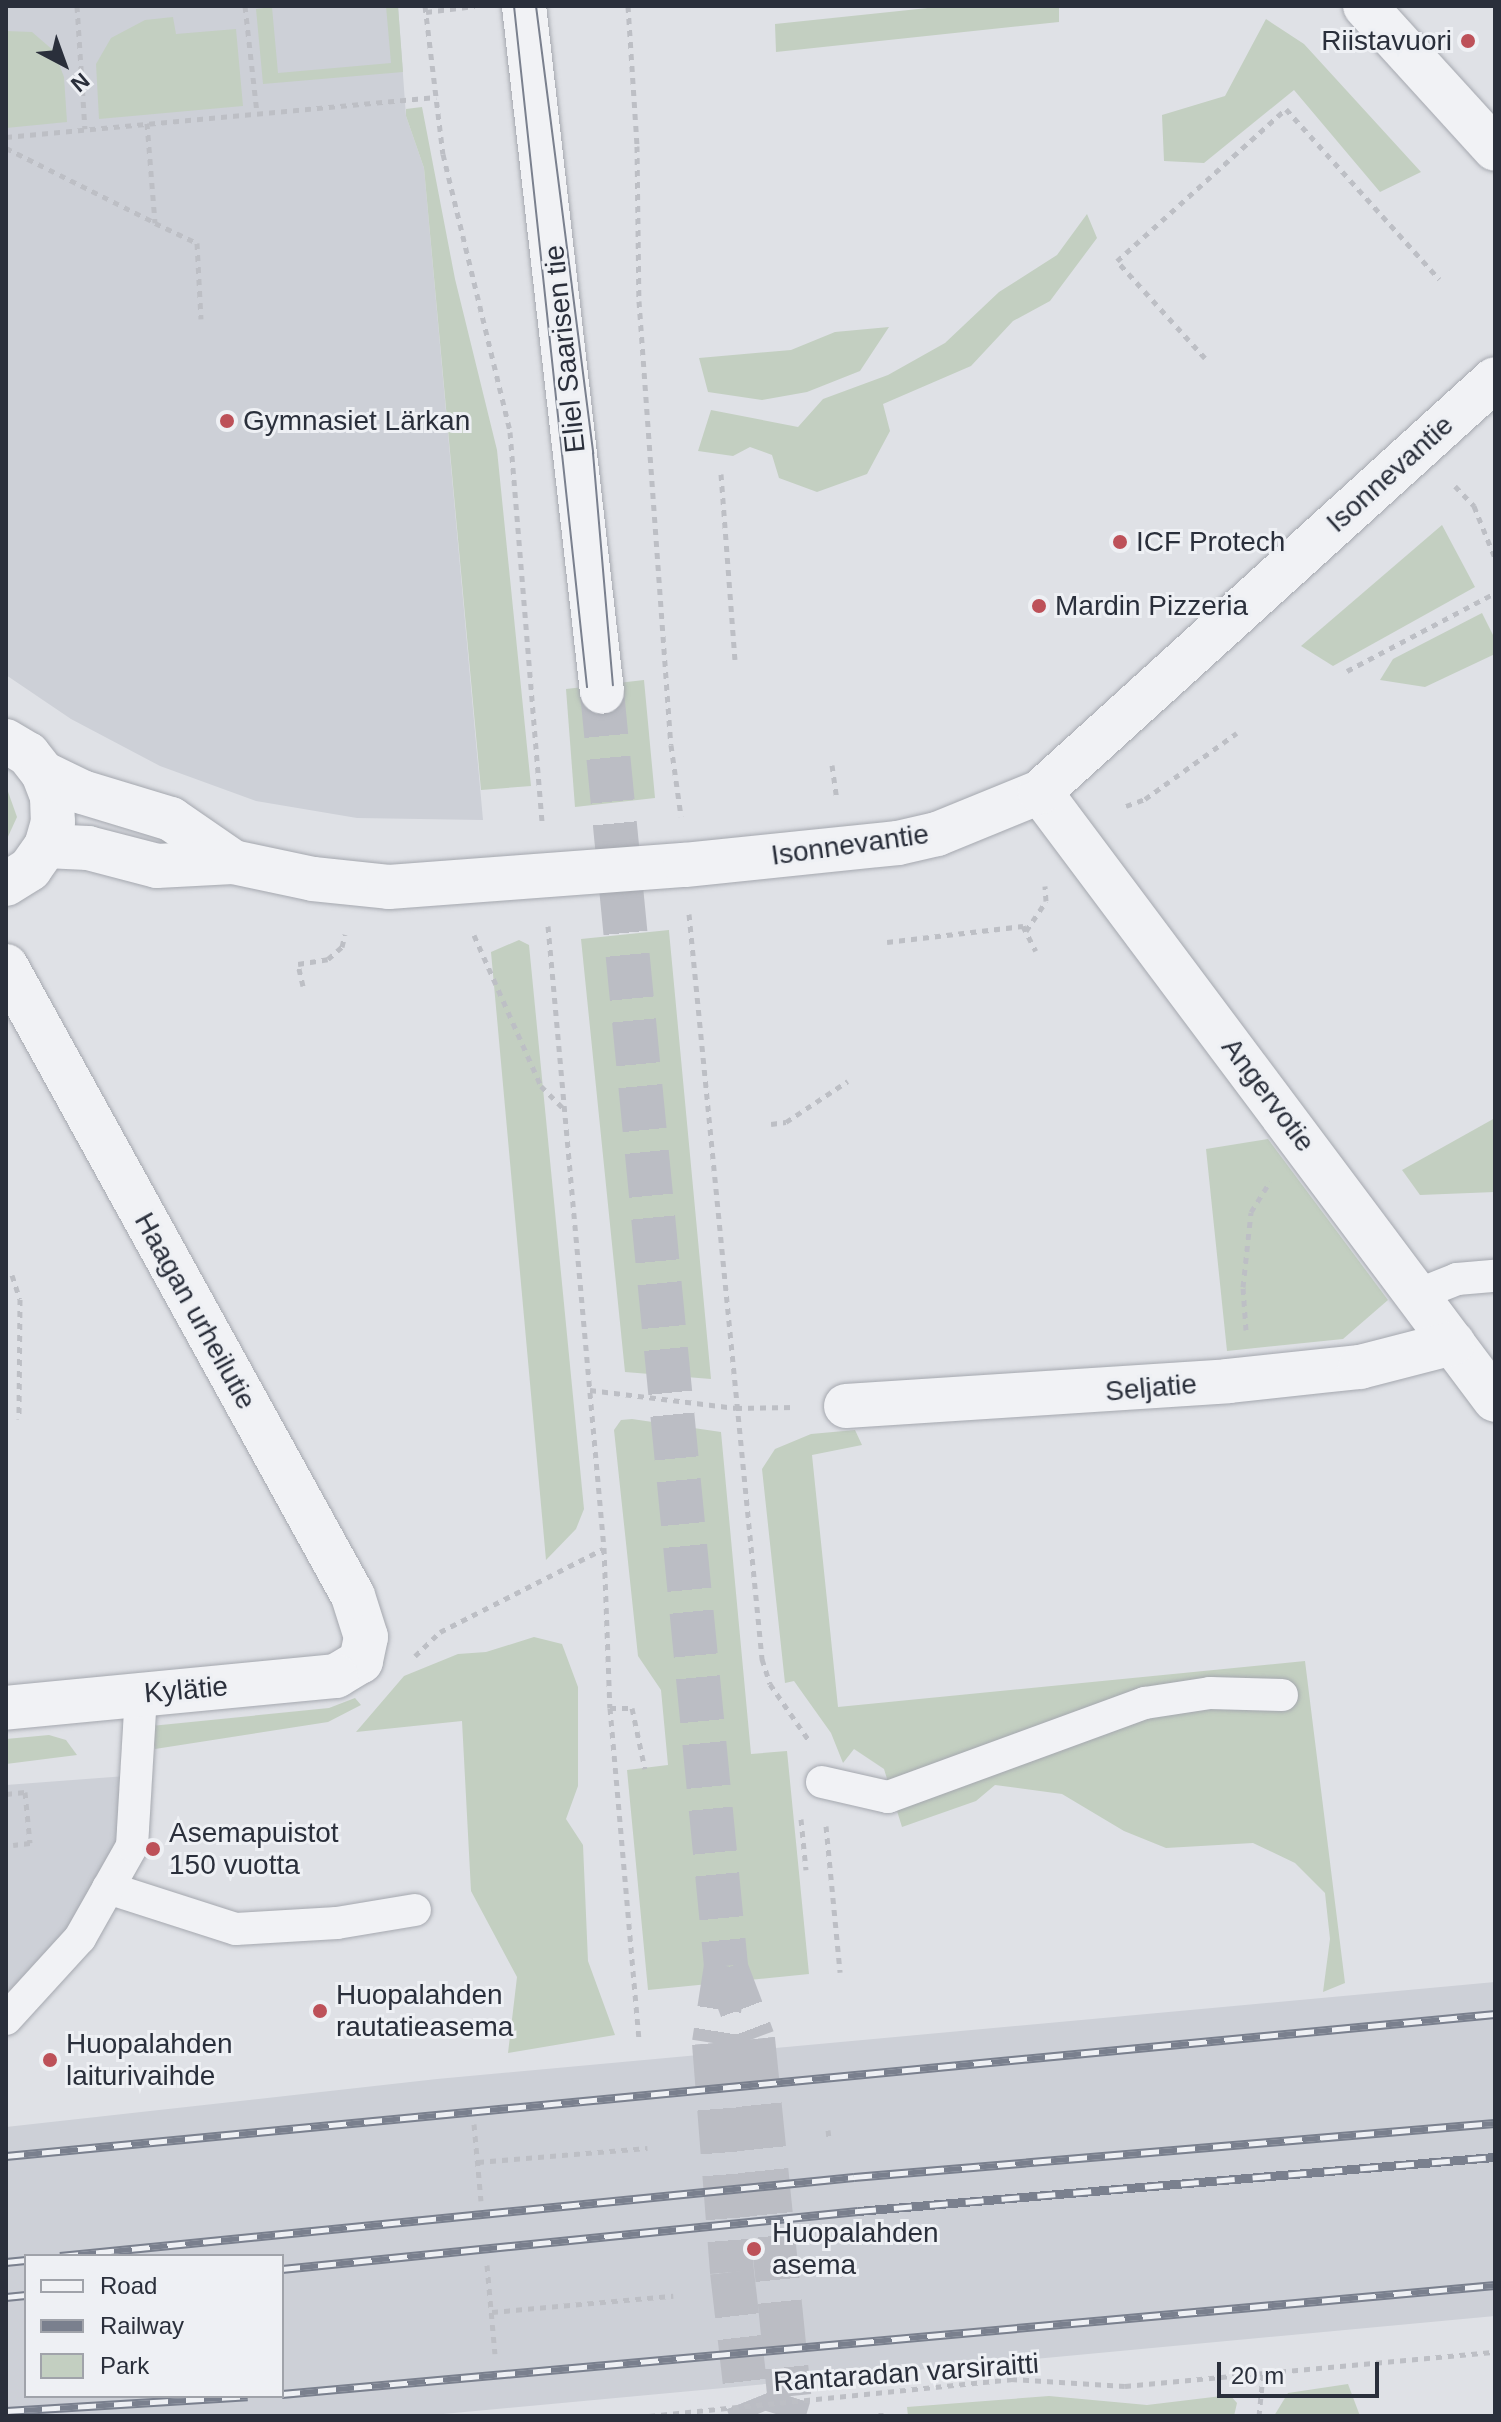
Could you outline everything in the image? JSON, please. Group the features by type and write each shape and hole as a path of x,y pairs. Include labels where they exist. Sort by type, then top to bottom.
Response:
{"street":[{"name":"Eliel Saarisen tie","path":"524,6 602,692"},
{"path":"1365,6 1495,149"},
{"name":"Isonnevantie","path":"46,846 88,848 157,866 233,862 313,879 389,887 543,879 898,843 987,817 1040,792 1495,379"},
{"name":"Isonnevantie","path":"6,741 28,754 43,773 82,792 171,819 233,862"},
{"path":"6,884 30,869 46,846 53,822 52,797 43,773"},
{"name":"Angervotie","path":"1040,792 1495,1400"},
{"name":"Haagan urheilutie","path":"6,966 353,1596 364,1620 361,1661"},
{"name":"Seljatie","path":"846,1406 1122,1392 1250,1379 1360,1367 1453,1343"},
{"name":"Kylätie","path":"6,1708 336,1676 361,1661"}],"lane":[{"path":"1417,1295 1457,1279 1495,1276"},
{"path":"822,1782 888,1797 1145,1703 1210,1693 1282,1695"},
{"path":"6,2019 80,1938 132,1846 141,1694"},
{"path":"108,1888 236,1929 337,1923 415,1910"}],"path":[{"path":"77,6 85,129"},
{"path":"245,6 257,113"},
{"path":"476,6 425,9 443,154 510,432 542,820"},
{"path":"628,6 640,317 671,745 681,815"},
{"path":"6,137 436,97"},
{"path":"1205,358 1117,261 1286,109 1439,279"},
{"path":"147,123 155,223"},
{"path":"6,148 197,243 201,319"},
{"path":"721,474 735,659"},
{"path":"1455,486 1474,506 1495,558"},
{"path":"1347,671 1495,593"},
{"path":"1126,806 1145,799 1237,733"},
{"path":"832,765 837,801"},
{"path":"1026,931 1046,901 1044,878"},
{"path":"689,916 762,1659 770,1684 818,1756 840,1972"},
{"path":"887,942 1023,926 1036,951"},
{"path":"303,986 298,964 328,959 342,947 347,929"},
{"path":"549,929 604,1548 610,1708 639,2038"},
{"path":"474,935 541,1086 564,1108"},
{"path":"771,1124 786,1122 848,1081"},
{"path":"1250,1379 1243,1287 1251,1212 1268,1184 1307,1147"},
{"path":"12,1275 20,1299 19,1419"},
{"path":"590,1390 736,1408 846,1406"},
{"path":"361,1661 390,1679 440,1632 604,1548"},
{"path":"610,1708 632,1708 645,1769"},
{"path":"6,1794 25,1792 30,1843 13,1845"},
{"path":"800,1805 806,1870"},
{"path":"474,2124 481,2201"},
{"path":"828,2130 829,2138"},
{"path":"478,2162 647,2148"},
{"path":"487,2265 495,2354"},
{"path":"492,2312 673,2296"},
{"name":"Rantaradan varsiraitti","path":"649,2416 1011,2379 1125,2386 1495,2352"},
{"path":"1259,2416 1263,2375"}],"shaded area":[{"name":"Gymnasiet Lärkan","path":"6,6 398,6 406,116 424,168 483,820 357,818 256,801 160,766 71,719 6,675"},
{"path":"126,1776 128,1844 60,1953 6,2004 6,1785"},
{"path":"1495,1982 1495,2316 422,2416 6,2416 6,2127 437,2079"}],"green space":[{"path":"386,6 398,6 403,72 263,84 256,9 272,7 278,73 391,63"},
{"path":"947,6 1059,6 1059,22 776,52 775,24"},
{"path":"173,17 176,34 236,29 243,106 99,119 96,64 111,38 145,20"},
{"path":"1266,19 1304,44 1421,172 1380,192 1294,90 1204,163 1164,161 1162,115 1225,96"},
{"path":"6,31 32,32 54,51 64,77 67,122 6,128"},
{"path":"422,107 455,279 497,450 531,786 481,790 424,168 406,116 406,109"},
{"path":"1087,214 1097,238 1050,301 1013,321 971,366 883,404 890,431 867,474 817,492 779,478 772,455 750,447 733,456 698,451 711,410 798,427 823,399 888,375 945,343 999,292 1057,255"},
{"path":"889,327 860,371 807,392 762,400 708,392 699,358 791,350 835,332"},
{"path":"1442,525 1475,587 1333,666 1301,646"},
{"path":"1482,613 1495,639 1495,654 1425,687 1380,680 1393,659"},
{"path":"644,680 655,798 575,807 566,689"},
{"path":"6,786 17,817 6,841"},
{"path":"669,930 711,1379 625,1372 581,939"},
{"path":"519,940 529,945 584,1509 576,1529 546,1560 491,952"},
{"path":"1495,1118 1495,1192 1420,1195 1402,1170"},
{"path":"1268,1139 1388,1300 1343,1339 1227,1351 1206,1149"},
{"path":"621,1420 721,1432 751,1754 787,1751 809,1974 648,1990 627,1770 668,1765 661,1690 638,1656 614,1430"},
{"path":"855,1430 862,1445 812,1455 838,1707 1305,1661 1345,1983 1323,1992 1330,1939 1325,1893 1295,1863 1253,1843 1166,1848 1124,1831 1062,1794 995,1785 976,1801 902,1827 884,1769 854,1749 843,1763 831,1733 794,1681 785,1683 762,1469 775,1449 811,1434"},
{"path":"534,1637 562,1644 578,1687 578,1786 566,1819 583,1845 588,1961 615,2035 508,2053 517,1977 471,1891 462,1721 356,1732 404,1676 458,1654 486,1652"},
{"path":"355,1698 361,1705 328,1722 155,1749 151,1726 329,1708"},
{"path":"49,1735 66,1740 77,1755 6,1764 6,1739"},
{"path":"1348,2384 1360,2416 1274,2416 1288,2393"},
{"path":"1230,2395 1237,2403 1234,2416 908,2416 907,2407 1049,2396 1147,2405"}],"tunnel":[{"path":"602,692 726,1966 714,2043 732,2272 747,2401 753,2416"},
{"path":"726,1968 753,2039 789,2396 783,2416"}],"tram line":[{"path":"514,6 587,687"},
{"path":"536,6 593,453 613,685"}],"railway":[{"path":"6,2156 1495,2014"},
{"path":"80,2254 854,2177 1495,2123"},
{"path":"284,2269 858,2211 1495,2157"},
{"path":"6,2262 24,2260"},
{"path":"284,2394 1495,2285"},
{"path":"6,2297 24,2295"},
{"path":"6,2411 216,2398"}],"place":[{"name":"Riistavuori","path":"1468,41"},
{"name":"Gymnasiet Lärkan","path":"227,421"},
{"name":"ICF Protech","path":"1120,542"},
{"name":"Mardin Pizzeria","path":"1039,606"},
{"name":"Asemapuistot 150 vuotta","path":"153,1849"},
{"name":"Huopalahden rautatieasema","path":"320,2011"},
{"name":"Huopalahden laiturivaihde","path":"50,2060"},
{"name":"Huopalahden asema","path":"754,2249"}]}
